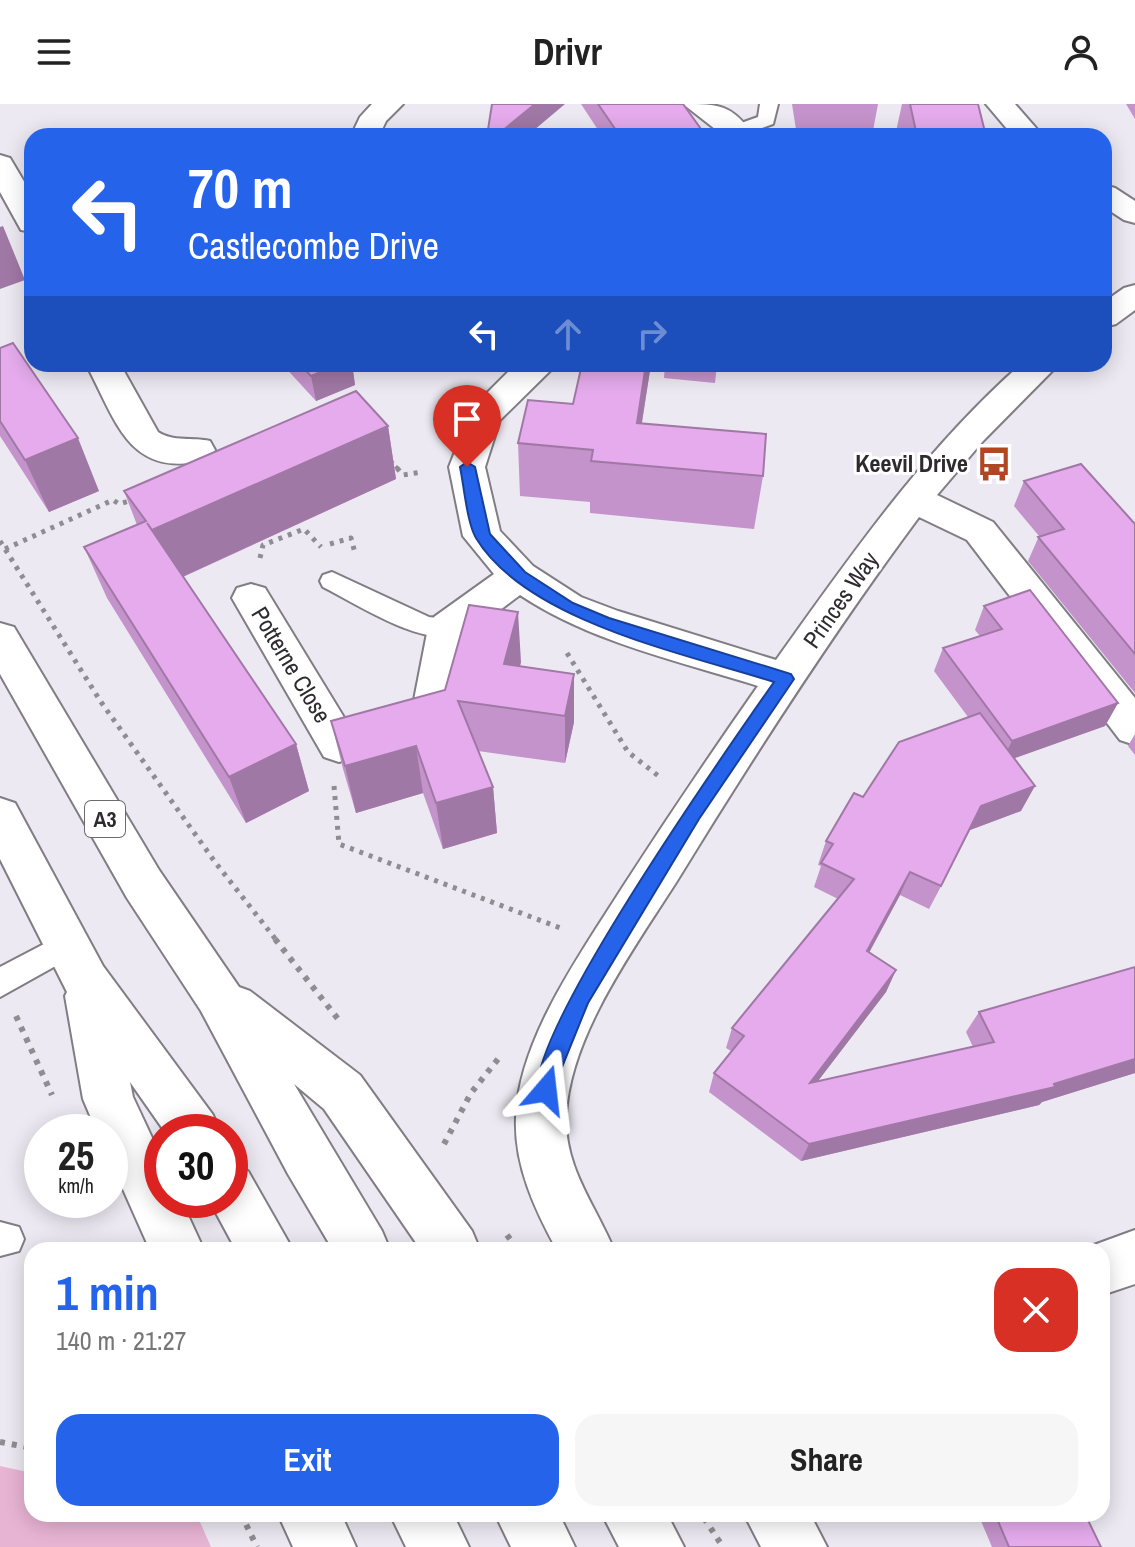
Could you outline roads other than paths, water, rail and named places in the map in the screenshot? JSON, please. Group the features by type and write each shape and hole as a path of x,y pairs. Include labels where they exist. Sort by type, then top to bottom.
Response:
{"main road":[{"path":"369,128 374,117 389,104"},
{"path":"697,104 731,128"},
{"path":"1000,104 1022,128"},
{"path":"0,164 24,208"},
{"path":"1112,199 1135,214"},
{"path":"1112,311 1135,295"},
{"path":"107,372 145,440 159,450 180,453 197,450"},
{"path":"528,372 484,416 467,467 482,536 519,576 567,607 604,622 785,679"},
{"name":"Princes Way","path":"582,1242 564,1213 544,1157 541,1113 552,1067 580,998 693,814 913,499 1006,396 1033,372"},
{"path":"913,499 980,531 1135,728"},
{"path":"448,628 519,576"},
{"name":"Potterne Close","path":"251,598 339,745 433,710 448,628"},
{"name":"A3","path":"0,638 143,884 218,996 306,1156 358,1242"},
{"path":"0,816 77,963 182,1114"},
{"path":"77,963 108,1099 173,1242"},
{"name":"A3","path":"218,996 342,1092 447,1242"},
{"path":"247,1218 261,1242"},
{"path":"1110,1265 1135,1257"},
{"path":"312,1522 326,1547"},
{"path":"425,1522 439,1547"},
{"path":"530,1522 545,1547"},
{"path":"637,1522 654,1547"},
{"path":"780,1522 797,1547"}],"lane":[{"path":"749,128 767,120 769,104"},
{"path":"332,581 425,626 448,628"},
{"path":"1,983 77,963"}],"place":[{"name":"Keevil Drive","path":"994,464"}]}
